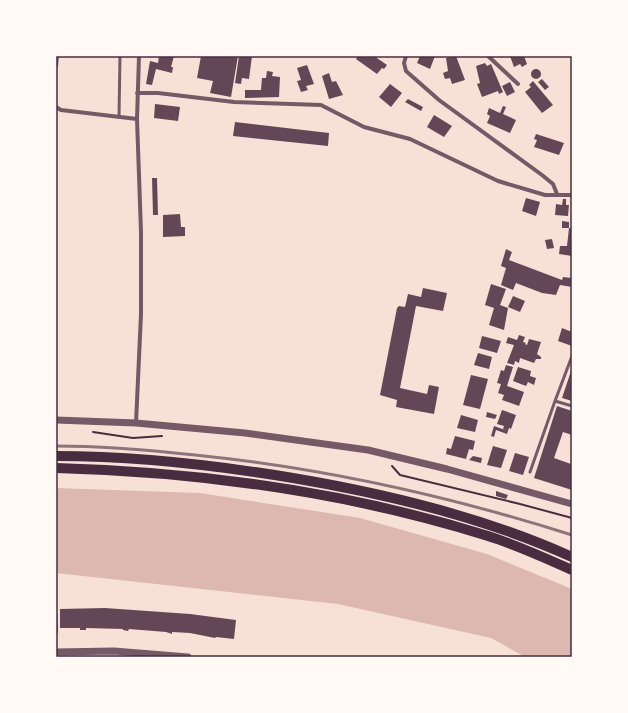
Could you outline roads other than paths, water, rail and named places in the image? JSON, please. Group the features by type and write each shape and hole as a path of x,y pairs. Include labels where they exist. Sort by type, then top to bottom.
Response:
{"main road":[{"path":"56,456 154,459 252,471 352,488 492,525 572,557"},
{"path":"56,468 154,472 251,483 351,499 489,536 572,570"}],"street":[{"path":"56,66 57,56"},
{"path":"136,423 140,349 141,239 137,119 139,56"},
{"path":"406,56 404,63 406,71 439,100 542,175 553,184 557,194"},
{"path":"488,56 518,84"},
{"path":"137,93 158,93 234,102 321,104 364,127 410,139 498,181 545,195 572,195"},
{"path":"56,106 61,110 137,119"},
{"path":"56,420 136,423 253,434 368,450 447,469 570,503"},
{"path":"56,652 114,651 188,657"}],"lane":[{"path":"119,117 120,56"},
{"path":"530,472 572,356"},
{"path":"555,401 572,406"}],"railway":[{"path":"56,446 160,451 243,461 338,476 432,496 572,535"}]}
